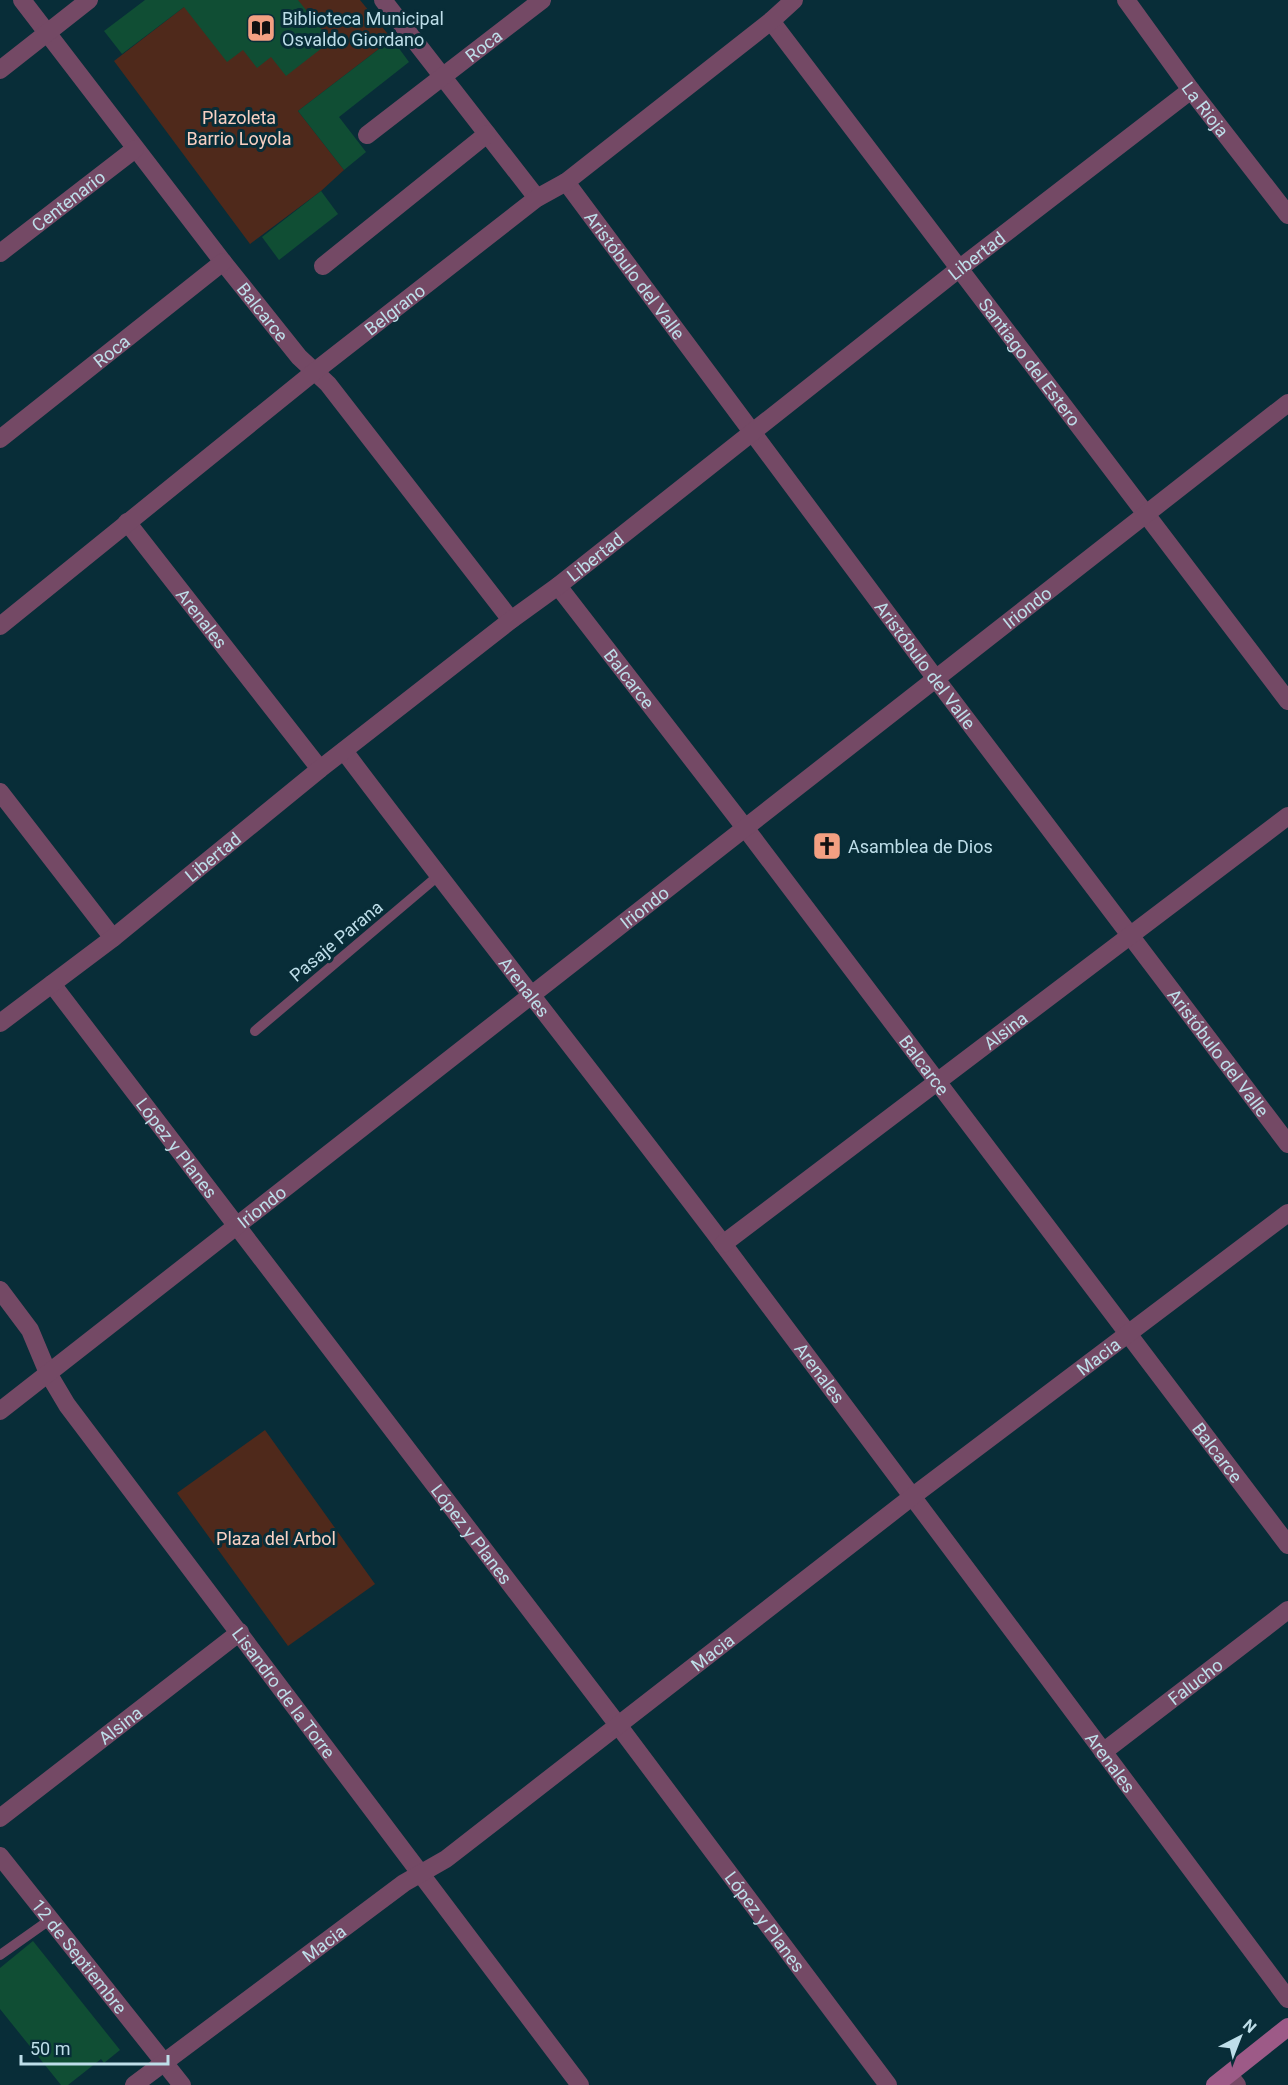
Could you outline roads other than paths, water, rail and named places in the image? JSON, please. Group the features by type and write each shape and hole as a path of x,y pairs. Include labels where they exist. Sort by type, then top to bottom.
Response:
{"street":[{"name":"Balcarce","path":"22,0 223,262 299,357 328,384 511,620"},
{"path":"0,70 89,0"},
{"path":"383,0 537,198"},
{"name":"Roca","path":"367,135 542,0"},
{"name":"Belgrano","path":"0,626 314,372 537,198 566,182 771,21 794,0"},
{"name":"La Rioja","path":"1125,0 1288,215"},
{"name":"Santiago del Estero","path":"771,21 1288,700"},
{"name":"Libertad","path":"0,1023 113,938 320,769 558,586 960,268 1191,90"},
{"path":"323,266 487,134"},
{"name":"Centenario","path":"0,253 135,148"},
{"name":"Aristóbulo del Valle","path":"566,182 936,679 1288,1144"},
{"name":"Roca","path":"0,439 223,262"},
{"name":"Iriondo","path":"0,1411 746,829 1288,402"},
{"name":"Arenales","path":"127,522 320,769"},
{"name":"Balcarce","path":"558,586 746,829 1288,1545"},
{"name":"Arenales","path":"344,752 723,1244 1288,1999"},
{"path":"0,792 113,938"},
{"name":"Alsina","path":"723,1244 1288,816"},
{"name":"López y Planes","path":"52,984 618,1725 888,2085"},
{"name":"Macia","path":"134,2085 419,1874 446,1859 913,1496 1288,1213"},
{"name":"Lisandro de la Torre","path":"0,1290 30,1330 48,1373 67,1405 580,2085"},
{"name":"Falucho","path":"1103,1752 1288,1610"},
{"name":"Alsina","path":"0,1818 240,1632"},
{"name":"12 de Septiembre","path":"0,1856 182,2085"},
{"path":"1227,2082 1288,2027"}],"lane":[{"name":"Pasaje Parana","path":"255,1031 438,876"},
{"path":"0,1955 51,1919"}],"place":[{"name":"Biblioteca Municipal Osvaldo Giordano","path":"261,28"},
{"name":"Asamblea de Dios","path":"827,846"}],"park label":[{"name":"Plazoleta Barrio Loyola","path":"239,127"},
{"name":"Plaza del Arbol","path":"276,1538"}]}
